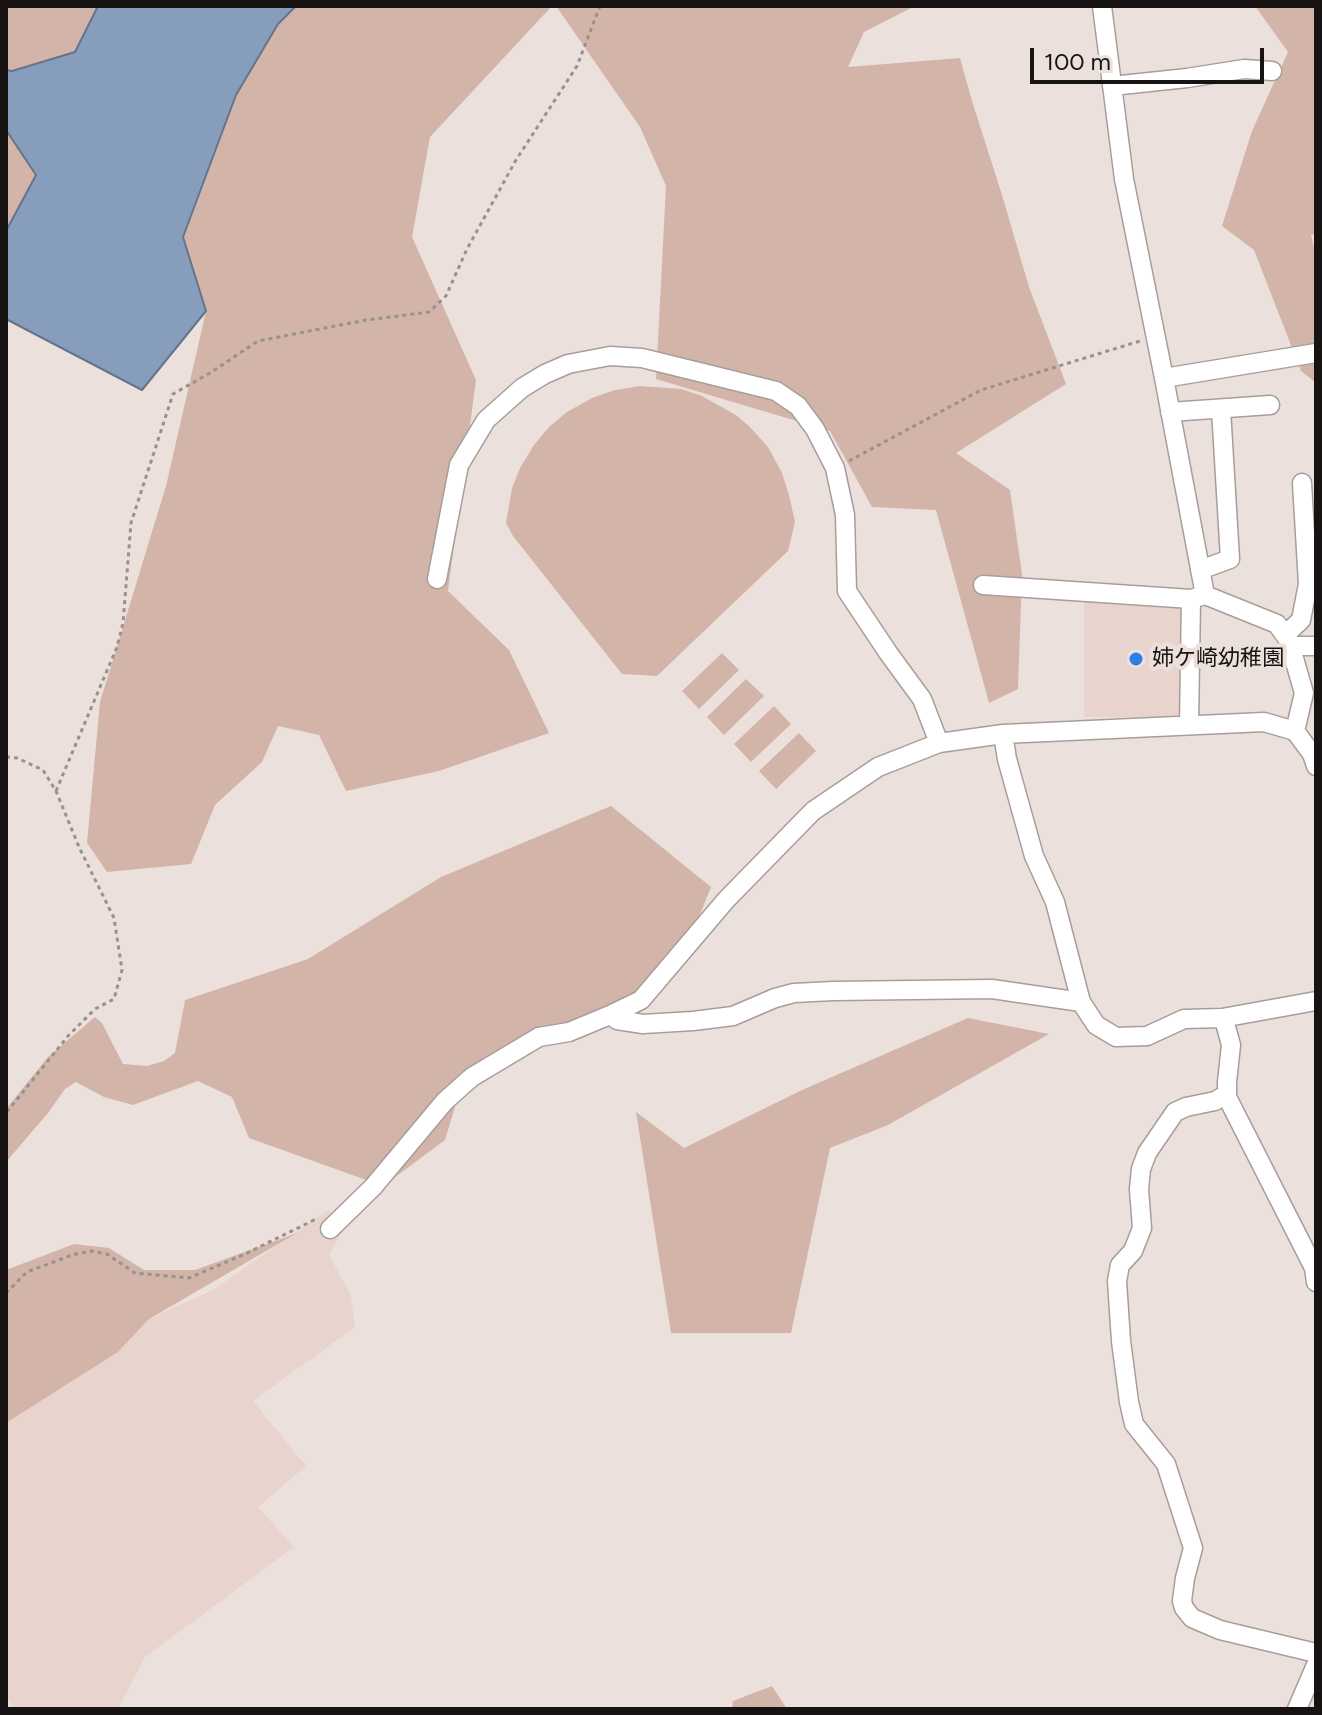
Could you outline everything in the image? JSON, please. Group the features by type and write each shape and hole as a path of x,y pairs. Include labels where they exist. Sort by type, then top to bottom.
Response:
{"street":[{"path":"1102,6 1124,179 1200,570 1189,725"},
{"path":"1112,86 1244,69 1272,71"},
{"path":"1164,378 1316,353"},
{"path":"437,579 459,465 486,420 522,388 568,364 610,356 642,358 776,391 798,406 815,429 835,468 845,515 847,591 922,699 939,743"},
{"path":"1170,412 1270,405"},
{"path":"1200,570 1230,559 1221,409"},
{"path":"1288,640 1301,620 1308,584 1302,483"},
{"path":"983,585 1198,597 1277,624 1288,640 1304,693 1295,731"},
{"path":"1288,640 1316,646"},
{"path":"324,1223 359,1202 445,1101 472,1077 539,1037 569,1032 641,1000 726,900 813,811 878,767 939,743 1003,734 1264,722 1295,731 1312,754 1316,766"},
{"path":"1003,734 1034,856 1055,902 1081,1002 1096,1025 1116,1037 1147,1036 1184,1019 1222,1018 1316,1001"},
{"path":"610,1015 617,1020 643,1024 693,1021 733,1016 794,993 833,991 992,989 1081,1002"},
{"path":"1222,1018 1231,1045 1227,1094 1314,1268 1316,1282"},
{"path":"1227,1094 1215,1101 1175,1112 1147,1153 1141,1169 1142,1228 1133,1251 1120,1265 1117,1281 1129,1402 1134,1424 1166,1464 1193,1548 1185,1578 1184,1608 1192,1618 1220,1630 1316,1653"},
{"path":"1297,1709 1316,1665"}],"path":[{"path":"56,791 117,647 123,623 131,523 173,394 258,341 366,320 429,312 446,296 467,249 516,160 577,66 600,6"},
{"path":"835,468 981,390 1155,336"},
{"path":"6,757 17,758 43,770 56,791 114,918 122,970 114,999 95,1009 68,1036 6,1113"},
{"path":"6,1293 27,1272 91,1251 107,1254 135,1273 189,1278 324,1223"}],"shaded area":[{"path":"6,6 98,6 75,52 12,71 6,70"},
{"path":"296,6 552,6 430,137 412,237 476,380 448,591 509,650 549,733 439,771 346,791 319,735 278,726 262,762 215,805 191,864 107,872 87,843 100,702 166,486 206,311 183,237 236,95 278,24"},
{"path":"556,6 915,6 864,32 848,67 960,58 1029,287 1066,384 956,453 1010,490 1022,574 1018,689 989,703 936,510 872,507 830,431 656,379 666,186 640,127"},
{"path":"1255,6 1316,6 1316,234 1311,235 1316,256 1316,383 1301,371 1254,250 1222,226 1252,131 1288,52"},
{"path":"6,130 37,175 6,231"},
{"path":"640,386 681,389 702,396 736,415 750,427 768,447 782,473 795,522 788,551 657,676 622,674 506,523 512,488 520,468 549,427 592,398"},
{"name":"姉ケ崎幼稚園","path":"1188,601 1188,717 1084,717 1084,602"},
{"path":"722,653 739,670 699,709 682,691"},
{"path":"746,679 764,696 724,735 707,717"},
{"path":"774,706 791,724 751,762 734,744"},
{"path":"799,733 816,751 776,789 759,771"},
{"path":"611,806 711,887 695,927 630,997 465,1074 445,1140 383,1186 249,1138 232,1097 198,1081 133,1105 104,1097 76,1082 65,1089 6,1162 6,1109 48,1057 95,1017 102,1023 123,1064 147,1066 164,1061 175,1053 185,1000 308,959 441,877"},
{"path":"968,1018 1049,1034 888,1125 830,1148 791,1333 671,1333 636,1112 684,1148 802,1090"},
{"path":"328,1210 346,1225 329,1255 351,1295 355,1327 253,1401 306,1466 258,1507 294,1547 145,1657 118,1709 14,1709 6,1698 6,1423 118,1352 149,1319 213,1290"},
{"path":"297,1233 149,1319 118,1352 6,1423 6,1270 74,1244 109,1248 144,1270 195,1270"},
{"path":"772,1686 787,1709 732,1709 733,1701"}],"water":[{"path":"98,6 296,6 278,24 236,95 183,237 206,311 142,390 6,319 6,231 36,175 6,130 6,70 12,71 75,52"}],"place":[{"name":"姉ケ崎幼稚園","path":"1136,659"}]}
